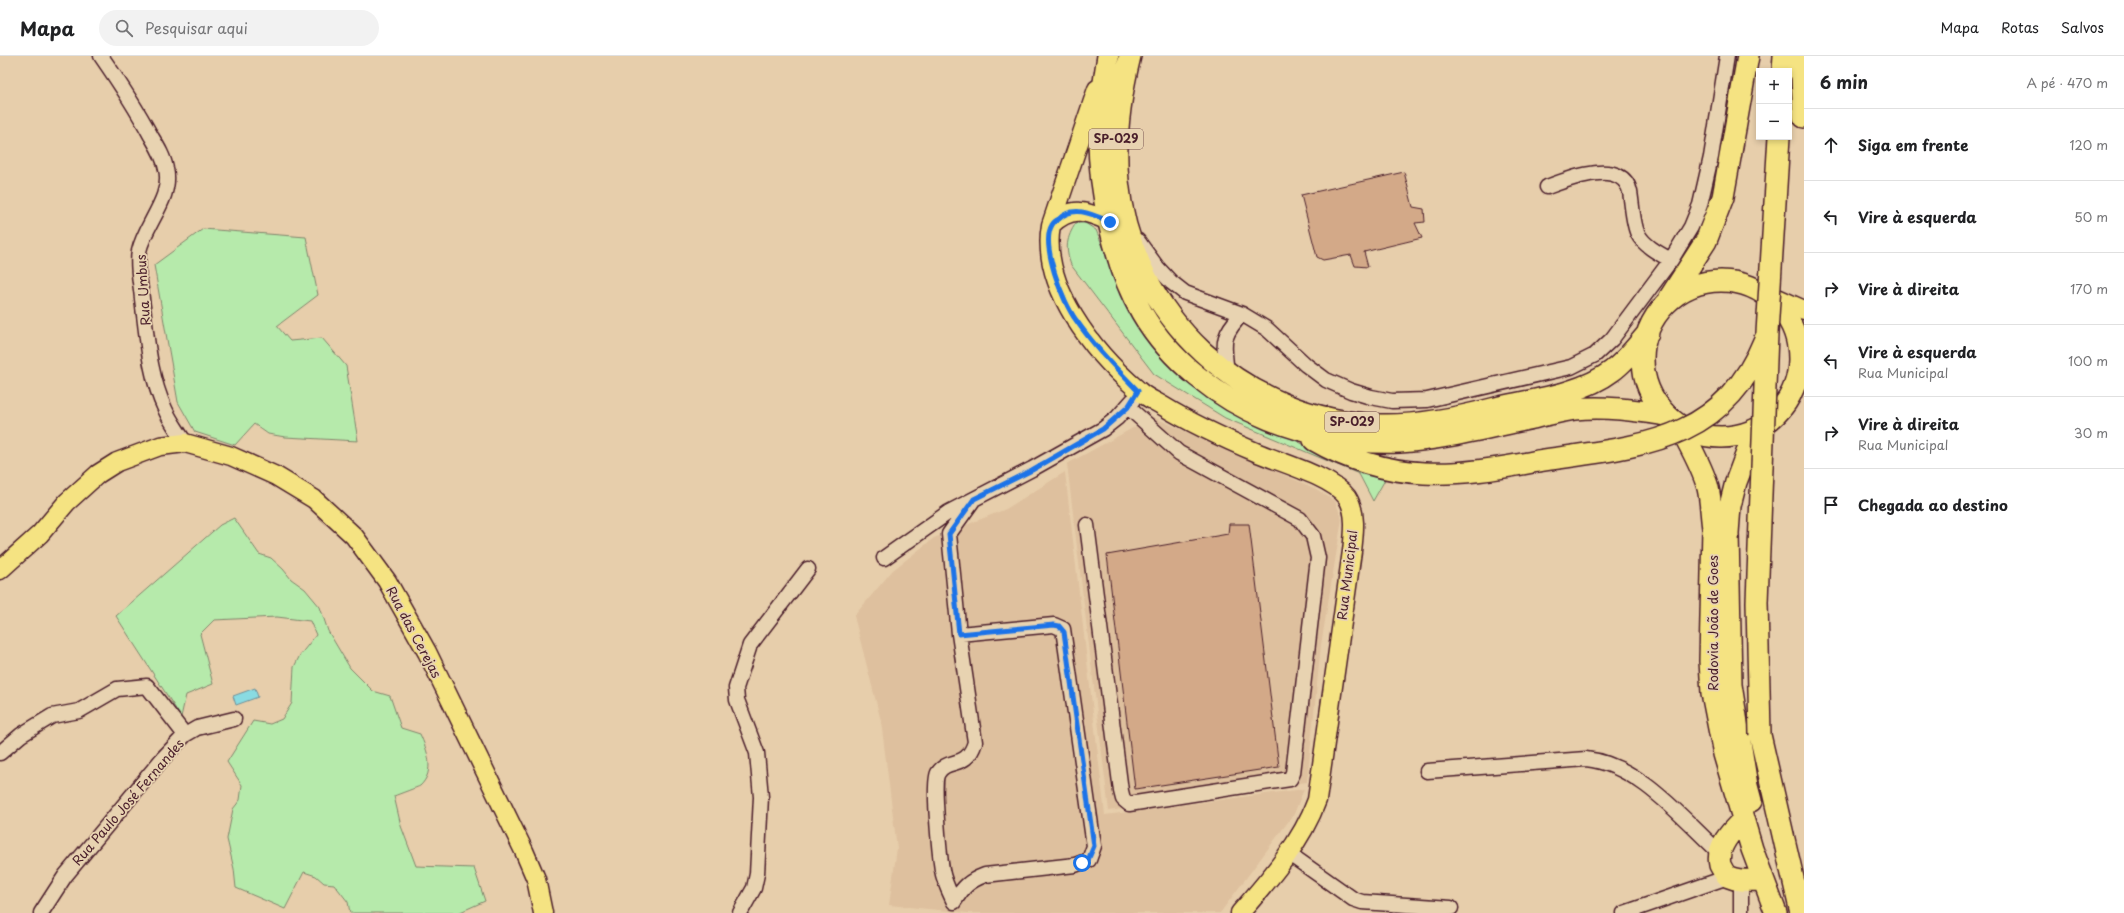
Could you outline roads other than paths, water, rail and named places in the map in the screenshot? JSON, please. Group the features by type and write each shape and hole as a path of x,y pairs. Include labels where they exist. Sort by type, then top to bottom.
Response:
{"highway":[{"name":"SP-029","path":"1107,56 1099,131 1103,184 1117,222 1144,275 1170,316 1195,347 1227,373 1267,396 1312,415 1345,422 1381,425 1441,422 1569,391 1592,383 1613,371 1648,333"},
{"name":"SP-029","path":"1130,56 1120,101 1116,140 1118,181 1117,222 1125,277 1142,314 1188,370 1246,410 1292,428 1352,440 1401,442 1439,437 1572,409 1598,407 1672,420"},
{"path":"1648,333 1655,317 1666,304 1706,241 1721,204 1748,56"},
{"path":"1783,68 1784,56"},
{"path":"1804,59 1802,77 1804,117"},
{"path":"1779,140 1767,332 1757,602 1760,735 1800,913"},
{"path":"1666,304 1685,289 1708,281 1732,281 1755,288 1774,301 1788,318 1797,340 1800,362 1800,381 1783,408 1755,431 1742,435 1721,438 1699,435 1672,420"},
{"path":"1292,428 1350,458 1366,464 1406,473 1458,473 1486,471 1650,442 1670,436 1697,423 1720,407 1740,385 1760,351 1767,332"},
{"name":"Rodovia João de Goes","path":"1648,333 1643,353 1644,374 1651,394 1672,420 1703,474 1708,488 1712,528 1710,662 1712,693 1724,754 1743,820 1763,880 1776,913"},
{"name":"Rodovia João de Goes","path":"1755,431 1739,469 1730,506 1728,569 1731,685 1747,786 1764,845 1789,913"},
{"path":"1743,820 1732,831 1720,852 1722,869 1734,878 1763,880"}],"main road":[{"name":"Rua Municipal","path":"1107,56 1087,123 1052,225 1049,240 1055,274 1074,319 1104,356 1138,391 1189,422 1260,454 1305,471 1336,488 1347,498 1350,504 1355,531 1317,800 1307,824 1288,853 1240,913"},
{"path":"1052,225 1061,216 1073,212 1088,212 1117,222"},
{"path":"1755,288 1804,310"},
{"path":"0,570 40,534 67,502 98,474 117,462 160,446 185,443"},
{"name":"Rua das Cerejas","path":"185,443 231,456 276,476 314,499 354,536 387,581 427,652 524,851 536,879 543,913"}],"street":[{"name":"Rua Umbus","path":"101,56 139,112 160,153 166,169 167,182 162,200 144,232 138,252 139,273 148,352 165,409 185,443"},
{"path":"1117,222 1170,282 1185,293 1242,314 1267,329 1306,365 1326,380 1351,391 1392,401 1428,400 1571,367 1595,355 1626,323 1671,260 1691,227 1700,205 1714,142 1727,56"},
{"path":"1547,187 1583,174 1613,174 1625,180 1630,190 1638,234 1655,251 1671,260"},
{"path":"1227,373 1226,335 1242,314"},
{"path":"884,558 949,512 1032,470 1103,429 1128,407 1138,391"},
{"path":"1087,524 1121,791 1124,799 1129,804 1290,779 1293,773 1318,558 1313,536 1300,520 1179,453 1128,407"},
{"path":"959,634 1054,625 1063,629 1094,846 1088,860 1075,865 985,875 972,880 960,891 954,902 947,887 942,870 936,793 937,774 944,766 961,762 972,752 975,742 959,634 949,534 974,499"},
{"path":"740,913 751,894 757,874 761,797 757,753 738,700 736,688 750,645 808,569"},
{"path":"0,753 21,735 52,716 79,711 117,689 147,686 185,735"},
{"name":"Rua Paulo José Fernandes","path":"41,913 65,876 163,758 185,735 197,728 234,719"},
{"path":"1427,771 1586,759 1600,760 1614,765 1640,780 1720,852"},
{"path":"1288,853 1353,899 1362,902 1451,908"},
{"path":"1624,913 1734,878 1741,913"}],"water":[{"path":"255,688 258,697 236,705 233,696"}]}
